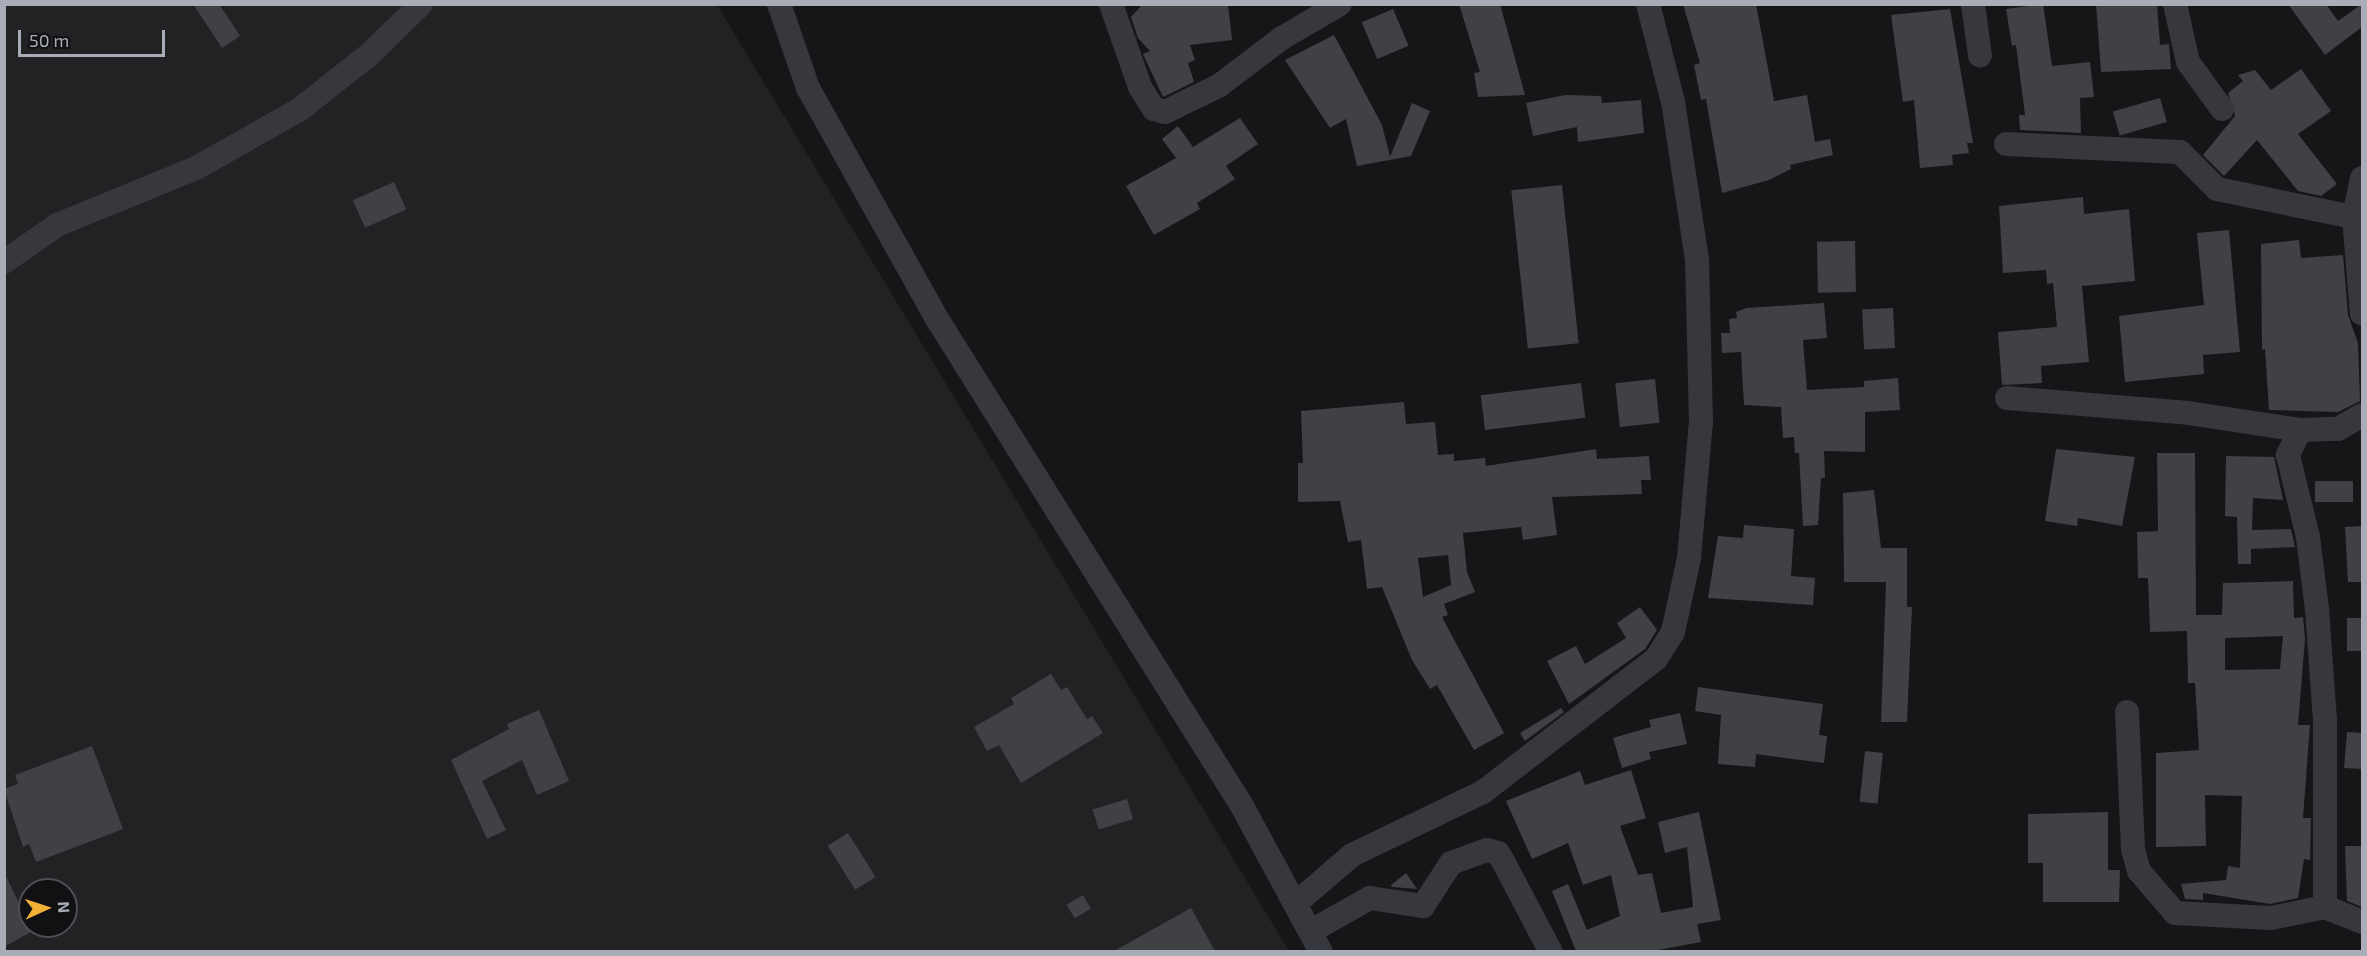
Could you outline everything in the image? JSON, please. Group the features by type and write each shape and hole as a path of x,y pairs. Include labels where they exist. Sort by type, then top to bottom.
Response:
{"street":[{"path":"4,262 57,225 196,168 299,110 370,54 421,4"},
{"path":"779,4 808,88 939,322 1242,806 1316,941 1370,898 1423,906 1451,862 1487,850 1498,853 1551,951"},
{"path":"1111,4 1140,87 1154,109 1165,111 1220,85 1282,38 1340,4"},
{"path":"1295,904 1352,855 1483,792 1656,659 1673,632 1689,558 1701,422 1697,260 1673,102 1648,4"},
{"path":"1972,4 1980,56"},
{"path":"2175,4 2188,62 2222,109"},
{"path":"2006,144 2180,152 2217,189 2354,217"},
{"path":"2362,178 2354,217 2362,314"},
{"path":"2007,398 2188,413 2300,430 2338,429 2362,415"},
{"path":"2300,430 2288,455 2308,537 2316,609 2325,721 2325,907"},
{"path":"2127,712 2133,849 2139,871 2175,914 2271,918 2325,907 2362,922"}],"shaded area":[{"path":"5,4 717,5 1289,951 5,952"}],"building":[{"path":"193,4 219,4 240,36 222,48"},
{"path":"1143,4 1228,4 1232,40 1190,45 1195,60 1188,63 1194,82 1163,97 1143,54 1150,51 1138,38 1131,17"},
{"path":"1459,4 1500,4 1525,95 1478,97 1474,73 1480,72"},
{"path":"1683,4 1756,4 1774,101 1807,95 1815,142 1830,139 1833,155 1790,165 1791,169 1769,180 1722,193 1706,99 1701,100 1694,65 1700,63"},
{"path":"2043,4 2052,66 2090,62 2094,97 2080,98 2081,133 2020,130 2019,115 2025,115 2016,45 2012,46 2006,9"},
{"path":"2096,4 2157,4 2160,45 2169,44 2171,69 2101,72"},
{"path":"2288,4 2326,4 2338,21 2362,4 2362,27 2325,55"},
{"path":"1393,9 1409,46 1377,59 1362,22"},
{"path":"1950,9 1973,143 1967,143 1969,153 1952,155 1953,165 1920,168 1914,100 1903,102 1891,15"},
{"path":"1334,35 1382,125 1390,157 1412,103 1430,111 1411,156 1357,166 1346,119 1330,128 1285,60"},
{"path":"2301,69 2331,111 2298,134 2337,184 2321,196 2298,191 2257,140 2224,176 2203,155 2235,116 2228,93 2243,81 2238,75 2255,70 2271,90"},
{"path":"1565,95 1601,96 1602,103 1641,100 1644,133 1578,142 1577,127 1533,136 1526,103"},
{"path":"2160,98 2167,122 2120,136 2113,112"},
{"path":"1240,118 1258,144 1226,166 1235,179 1197,203 1200,209 1154,235 1126,186 1176,158 1162,139 1178,126 1193,147"},
{"path":"394,182 406,209 365,228 353,200"},
{"path":"1562,185 1579,343 1528,348 1511,190"},
{"path":"2083,197 2084,214 2129,209 2135,281 2082,286 2089,362 2041,366 2042,383 2002,385 1998,332 2057,327 2053,283 2047,284 2046,270 2003,273 1999,206"},
{"path":"2229,230 2240,352 2203,355 2204,374 2125,382 2119,316 2204,305 2197,233"},
{"path":"2299,240 2301,258 2343,255 2348,315 2358,343 2360,401 2338,412 2269,410 2265,349 2262,350 2261,244"},
{"path":"1855,241 1856,292 1818,293 1817,242"},
{"path":"1824,303 1827,338 1803,340 1807,390 1864,387 1864,381 1898,378 1900,410 1865,412 1865,452 1824,451 1825,478 1821,478 1818,525 1803,526 1799,453 1795,453 1794,437 1783,438 1781,407 1744,405 1741,352 1722,353 1721,333 1730,333 1729,319 1737,318 1736,312 1747,308"},
{"path":"1893,308 1895,348 1864,350 1862,310"},
{"path":"1655,379 1660,423 1620,427 1615,383"},
{"path":"1581,383 1585,418 1485,430 1481,395"},
{"path":"1404,402 1406,424 1435,422 1438,455 1454,454 1454,461 1485,458 1486,466 1596,449 1597,459 1649,456 1651,480 1641,480 1642,494 1552,497 1557,535 1523,540 1521,527 1463,533 1467,572 1475,592 1444,604 1448,615 1442,617 1504,733 1474,750 1437,685 1430,689 1412,660 1382,587 1367,589 1361,540 1348,542 1340,501 1298,502 1298,463 1303,463 1301,411","holes":["1448,555 1451,585 1423,597 1418,558"]},
{"path":"2056,449 2135,457 2122,526 2078,518 2077,526 2045,521"},
{"path":"2157,453 2195,453 2196,615 2222,615 2223,583 2293,581 2294,618 2303,617 2305,639 2298,725 2310,725 2303,818 2311,818 2310,860 2304,859 2298,898 2270,904 2203,893 2203,900 2185,899 2181,884 2226,880 2228,866 2240,868 2242,796 2205,795 2206,846 2156,847 2156,753 2199,750 2195,683 2188,683 2187,631 2150,632 2148,578 2138,578 2137,532 2158,531","holes":["2283,636 2280,669 2225,670 2225,638"]},
{"path":"2226,456 2274,457 2283,500 2253,498 2252,530 2291,529 2295,547 2251,549 2251,564 2238,564 2237,517 2225,516"},
{"path":"2315,481 2353,481 2353,502 2315,502"},
{"path":"1874,490 1881,548 1907,548 1907,607 1912,607 1907,722 1881,722 1886,582 1844,582 1843,493"},
{"path":"1744,525 1794,529 1791,576 1815,578 1813,605 1708,598 1718,536 1743,538"},
{"path":"2362,526 2362,582 2348,582 2345,527"},
{"path":"1640,607 1657,630 1645,649 1569,704 1547,661 1576,646 1585,664 1626,638 1617,623"},
{"path":"2347,618 2362,618 2362,651 2347,651"},
{"path":"1051,674 1061,690 1067,687 1087,719 1092,716 1103,733 1021,783 999,745 987,751 974,727 1014,704 1011,698"},
{"path":"1698,687 1823,704 1819,735 1827,736 1824,763 1756,754 1755,767 1718,764 1721,715 1695,711"},
{"path":"1561,708 1564,712 1525,741 1520,733"},
{"path":"539,710 569,781 537,795 522,760 482,781 506,830 487,839 451,760 509,729 507,724"},
{"path":"1680,713 1687,744 1649,752 1651,759 1622,768 1613,738 1651,727 1649,720"},
{"path":"2347,732 2362,733 2362,769 2344,768"},
{"path":"92,746 123,829 36,862 29,844 23,847 4,789 18,784 15,775"},
{"path":"1865,751 1883,753 1878,804 1860,802"},
{"path":"1631,770 1646,818 1620,826 1638,875 1652,873 1661,913 1693,907 1687,847 1665,853 1658,822 1699,812 1721,920 1697,924 1701,942 1653,951 1576,951 1552,891 1568,884 1587,930 1620,916 1611,875 1583,885 1568,843 1532,859 1506,801 1580,771 1585,785"},
{"path":"1127,799 1133,819 1099,830 1093,810"},
{"path":"2108,812 2108,870 2120,870 2119,902 2043,902 2043,863 2028,863 2028,814"},
{"path":"848,833 876,877 855,890 828,846"},
{"path":"2345,846 2362,846 2362,907 2347,901"},
{"path":"4,872 18,901 18,938 20,938 4,947"},
{"path":"1406,873 1417,889 1392,887 1391,885"},
{"path":"1083,895 1091,909 1075,918 1067,904"},
{"path":"1191,908 1215,951 1114,951"}]}
